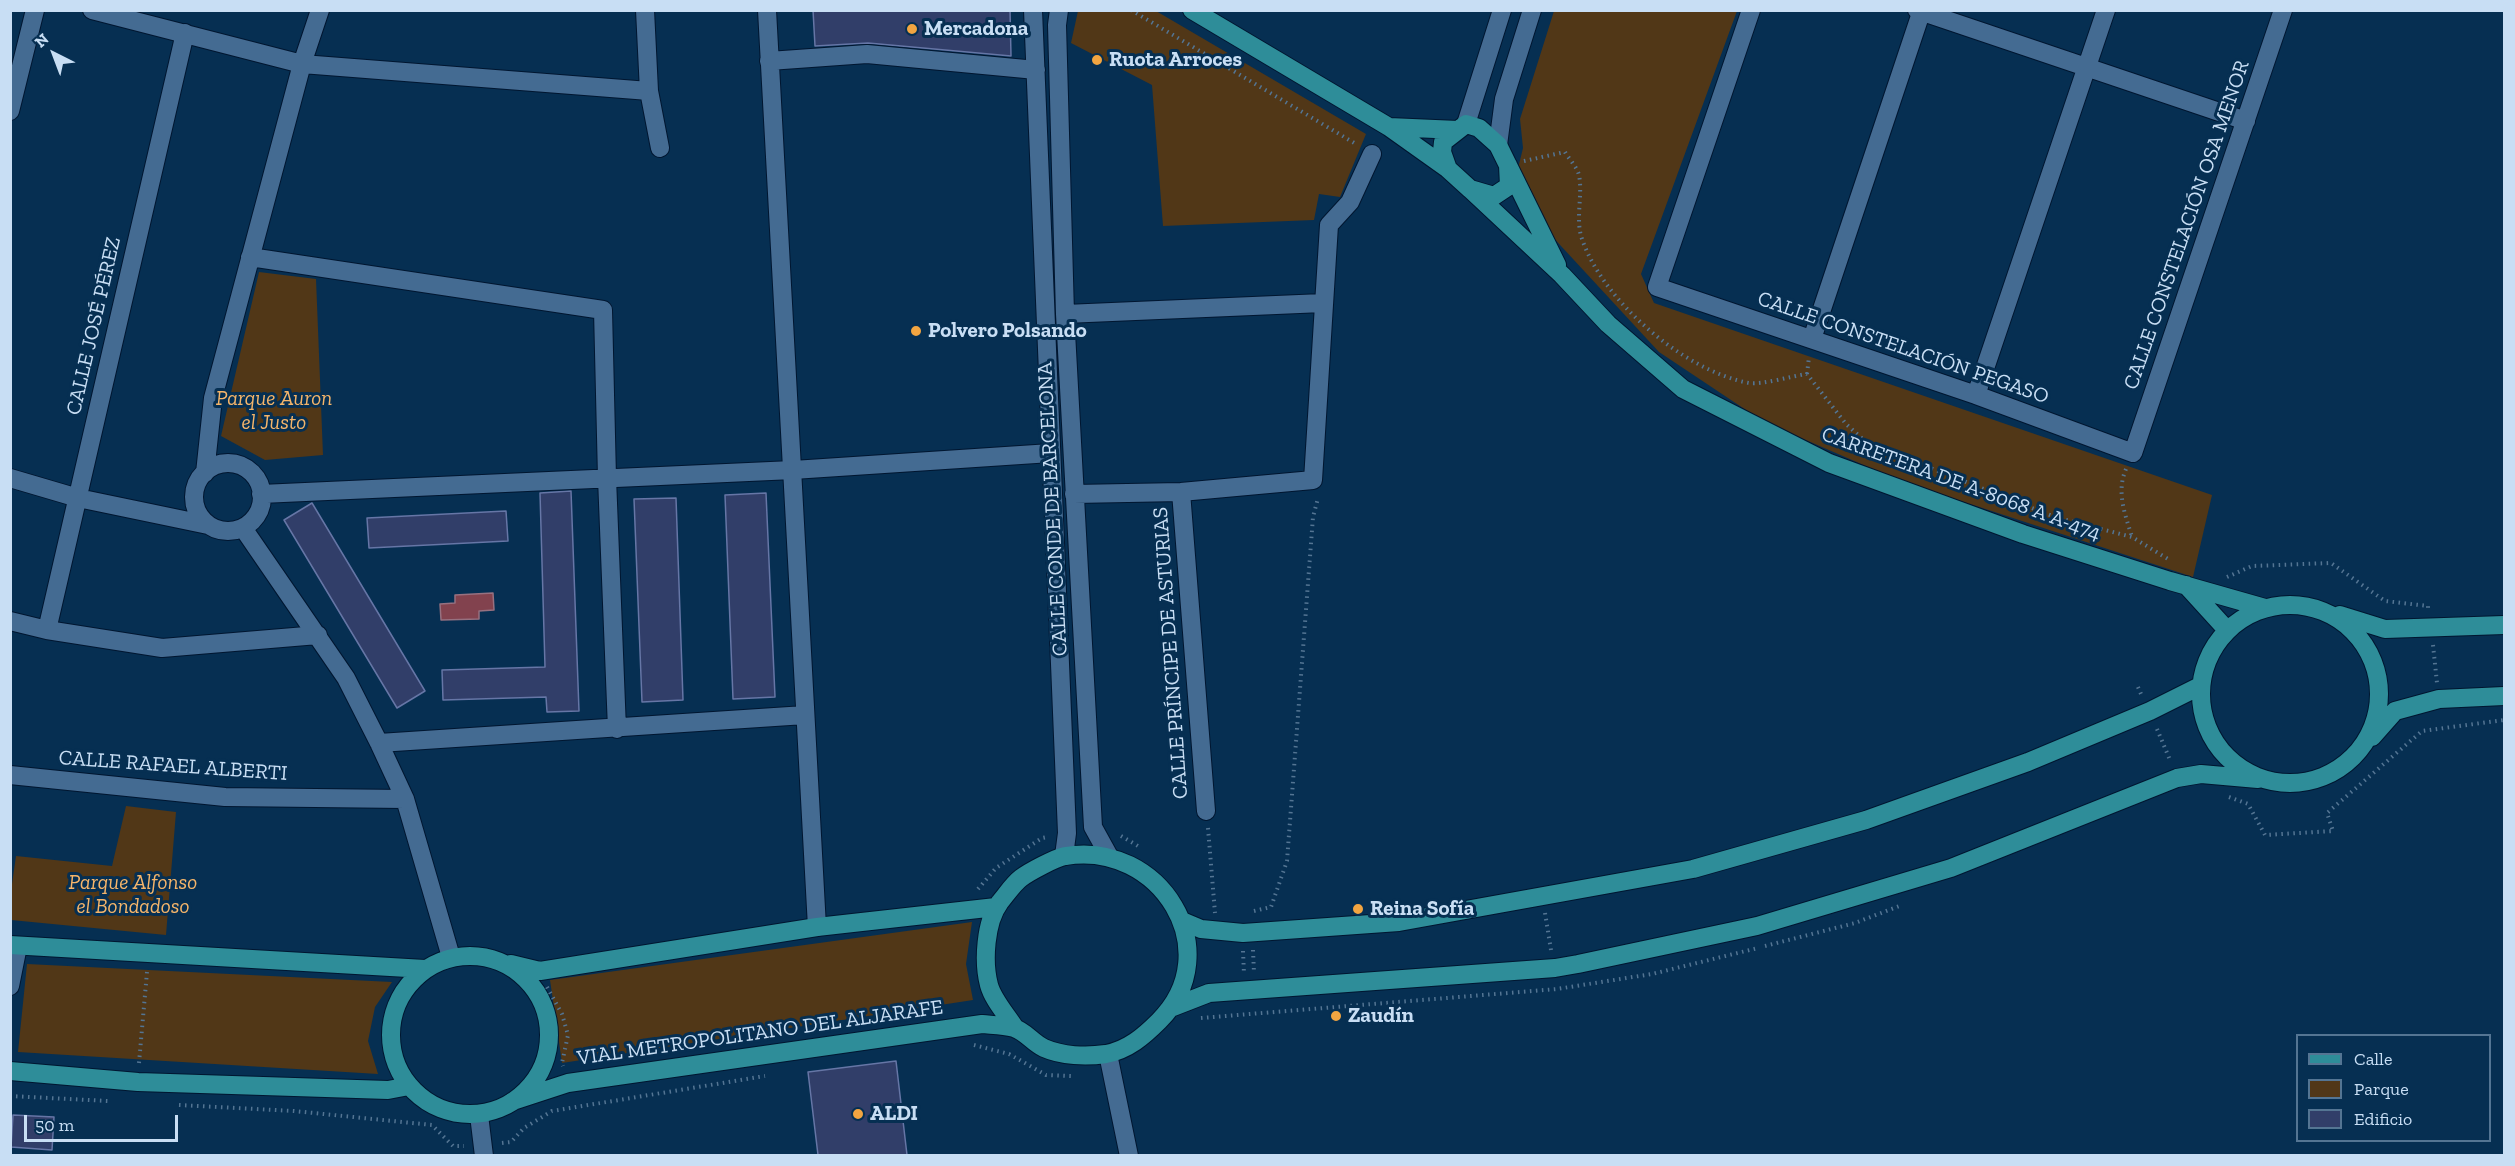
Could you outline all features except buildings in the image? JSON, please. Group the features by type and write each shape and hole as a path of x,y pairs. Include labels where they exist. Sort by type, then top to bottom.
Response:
{"main road":[{"path":"1192,10 1389,127 1448,169 1470,189 1494,196 1509,186 1512,164 1498,145 1479,128 1389,127"},
{"path":"1448,169 1442,152 1443,142 1462,127"},
{"name":"CARRETERA DE A-8068 A A-474","path":"1512,164 1562,275"},
{"name":"CARRETERA DE A-8068 A A-474","path":"1470,189 1562,275 1608,324 1683,389 1818,457 2023,534 2265,608"},
{"path":"2178,583 2227,630"},
{"name":"VIAL METROPOLITANO DEL ALJARAFE","path":"2258,778 2238,768 2216,746 2201,708 2200,686 2208,655 2227,630 2265,608 2286,604 2317,608 2385,628 2505,625"},
{"name":"VIAL METROPOLITANO DEL ALJARAFE","path":"2317,608 2354,631 2372,657 2377,674 2379,705 2374,724 2359,751"},
{"path":"1182,921 1201,928 1252,932 1399,922 1693,869 1866,820 2028,762 2150,711 2200,686"},
{"name":"VIAL METROPOLITANO DEL ALJARAFE","path":"1173,1007 1209,993 1554,968 1757,926 1951,868 2177,778 2201,774 2258,778 2289,784 2325,777 2359,751 2396,711 2439,699 2505,696"},
{"name":"VIAL METROPOLITANO DEL ALJARAFE","path":"1064,856 1109,856 1133,865 1161,886 1182,921 1188,954 1184,982 1173,1007 1138,1041 1108,1054 1072,1056 1044,1048 1015,1028 989,987 985,944 996,907 1019,879 1064,856"},
{"name":"VIAL METROPOLITANO DEL ALJARAFE","path":"996,907 817,927 540,971 479,955 451,957 425,969 408,985 395,1010 391,1031 394,1058 409,1086 430,1103 454,1113 478,1115 568,1083 982,1024 1015,1028"},
{"name":"VIAL METROPOLITANO DEL ALJARAFE","path":"14,946 425,969"},
{"name":"VIAL METROPOLITANO DEL ALJARAFE","path":"506,963 531,982 545,1006 550,1030 547,1058 534,1083 513,1101"},
{"path":"10,1071 138,1082 388,1090 409,1086"}],"street":[{"path":"10,111 35,10"},
{"path":"92,10 114,13 302,64 649,91"},
{"path":"205,473 213,398 302,64 320,10"},
{"path":"645,10 649,91 660,148"},
{"path":"766,10 817,927"},
{"name":"CALLE CONDE DE BARCELONA","path":"1033,10 1067,833 1064,856"},
{"name":"CALLE CONDE DE BARCELONA","path":"1059,10 1057,25 1065,314 1093,827 1109,856"},
{"path":"1462,127 1502,10"},
{"path":"1498,145 1504,99 1532,10"},
{"name":"CALLE CONSTELACIÓN PEGASO","path":"1751,10 1657,287 1976,395 2133,453"},
{"path":"1976,395 2106,10"},
{"name":"CALLE CONSTELACIÓN OSA MENOR","path":"2133,453 2283,10"},
{"path":"1812,339 1920,11 2246,121"},
{"name":"CALLE JOSÉ PÉREZ","path":"47,630 185,33"},
{"path":"770,61 867,54 1036,70"},
{"path":"1074,494 1316,489 1323,303 1329,225 1350,202 1372,154"},
{"path":"250,257 603,310 617,729"},
{"path":"1065,314 1323,303"},
{"path":"261,494 793,470 1051,453"},
{"path":"10,478 78,498 208,525 221,531 232,531 252,522 259,512 261,494 257,479 249,471 239,465 228,463 217,465 205,473 195,488 194,499 196,510 208,525"},
{"name":"CALLE PRÍNCIPE DE ASTURIAS","path":"1181,492 1206,811"},
{"path":"243,528 346,678 379,743 405,799 451,957"},
{"path":"10,621 47,630 162,648 318,635"},
{"path":"379,743 805,715"},
{"name":"CALLE RAFAEL ALBERTI","path":"10,775 225,797 405,799"},
{"path":"10,986 14,946"},
{"path":"1108,1054 1129,1155"},
{"path":"478,1115 484,1155"}],"path":[{"path":"1131,10 1372,154"},
{"path":"1512,164 1564,152 1579,174 1581,237 1607,287 1646,327 1682,353 1716,372 1751,383 1807,374 1846,424 1867,443 2055,517 2132,537 2176,564 2178,583"},
{"path":"2132,537 2121,501 2122,477 2133,453"},
{"path":"1254,989 1252,912 1271,907 1287,861 1316,489"},
{"path":"2138,687 2177,778"},
{"path":"1206,811 1215,914 1224,913"},
{"path":"1542,897 1557,989"},
{"path":"138,1082 149,953"},
{"path":"540,971 562,1014 568,1035 562,1063 568,1083 568,1108"}],"green space":[{"path":"1078,11 1156,11 1366,134 1340,197 1319,194 1314,220 1163,226 1152,85 1071,43"},
{"path":"1554,11 1737,11 1641,274 1654,303 2212,495 2193,577 1903,482 1764,422 1659,352 1512,193 1523,148 1520,119"},
{"name":"Parque Auron el Justo","path":"259,272 316,279 323,455 265,460 221,436"},
{"name":"Parque Alfonso el Bondadoso","path":"126,806 176,812 166,935 11,920 11,891 16,856 112,866"},
{"path":"972,922 966,964 973,1000 562,1063 550,980"},
{"path":"27,964 392,982 375,1007 368,1041 378,1074 18,1052"}],"shaded area":[{"path":"493,593 494,610 479,611 479,619 441,620 440,604 455,603 455,595"}],"place":[{"name":"Mercadona","path":"912,29"},
{"name":"Ruota Arroces","path":"1097,60"},
{"name":"Polvero Polsando","path":"916,331"},
{"name":"Reina Sofía","path":"1358,909"},
{"name":"Zaudín","path":"1336,1016"},
{"name":"ALDI","path":"858,1114"}]}
